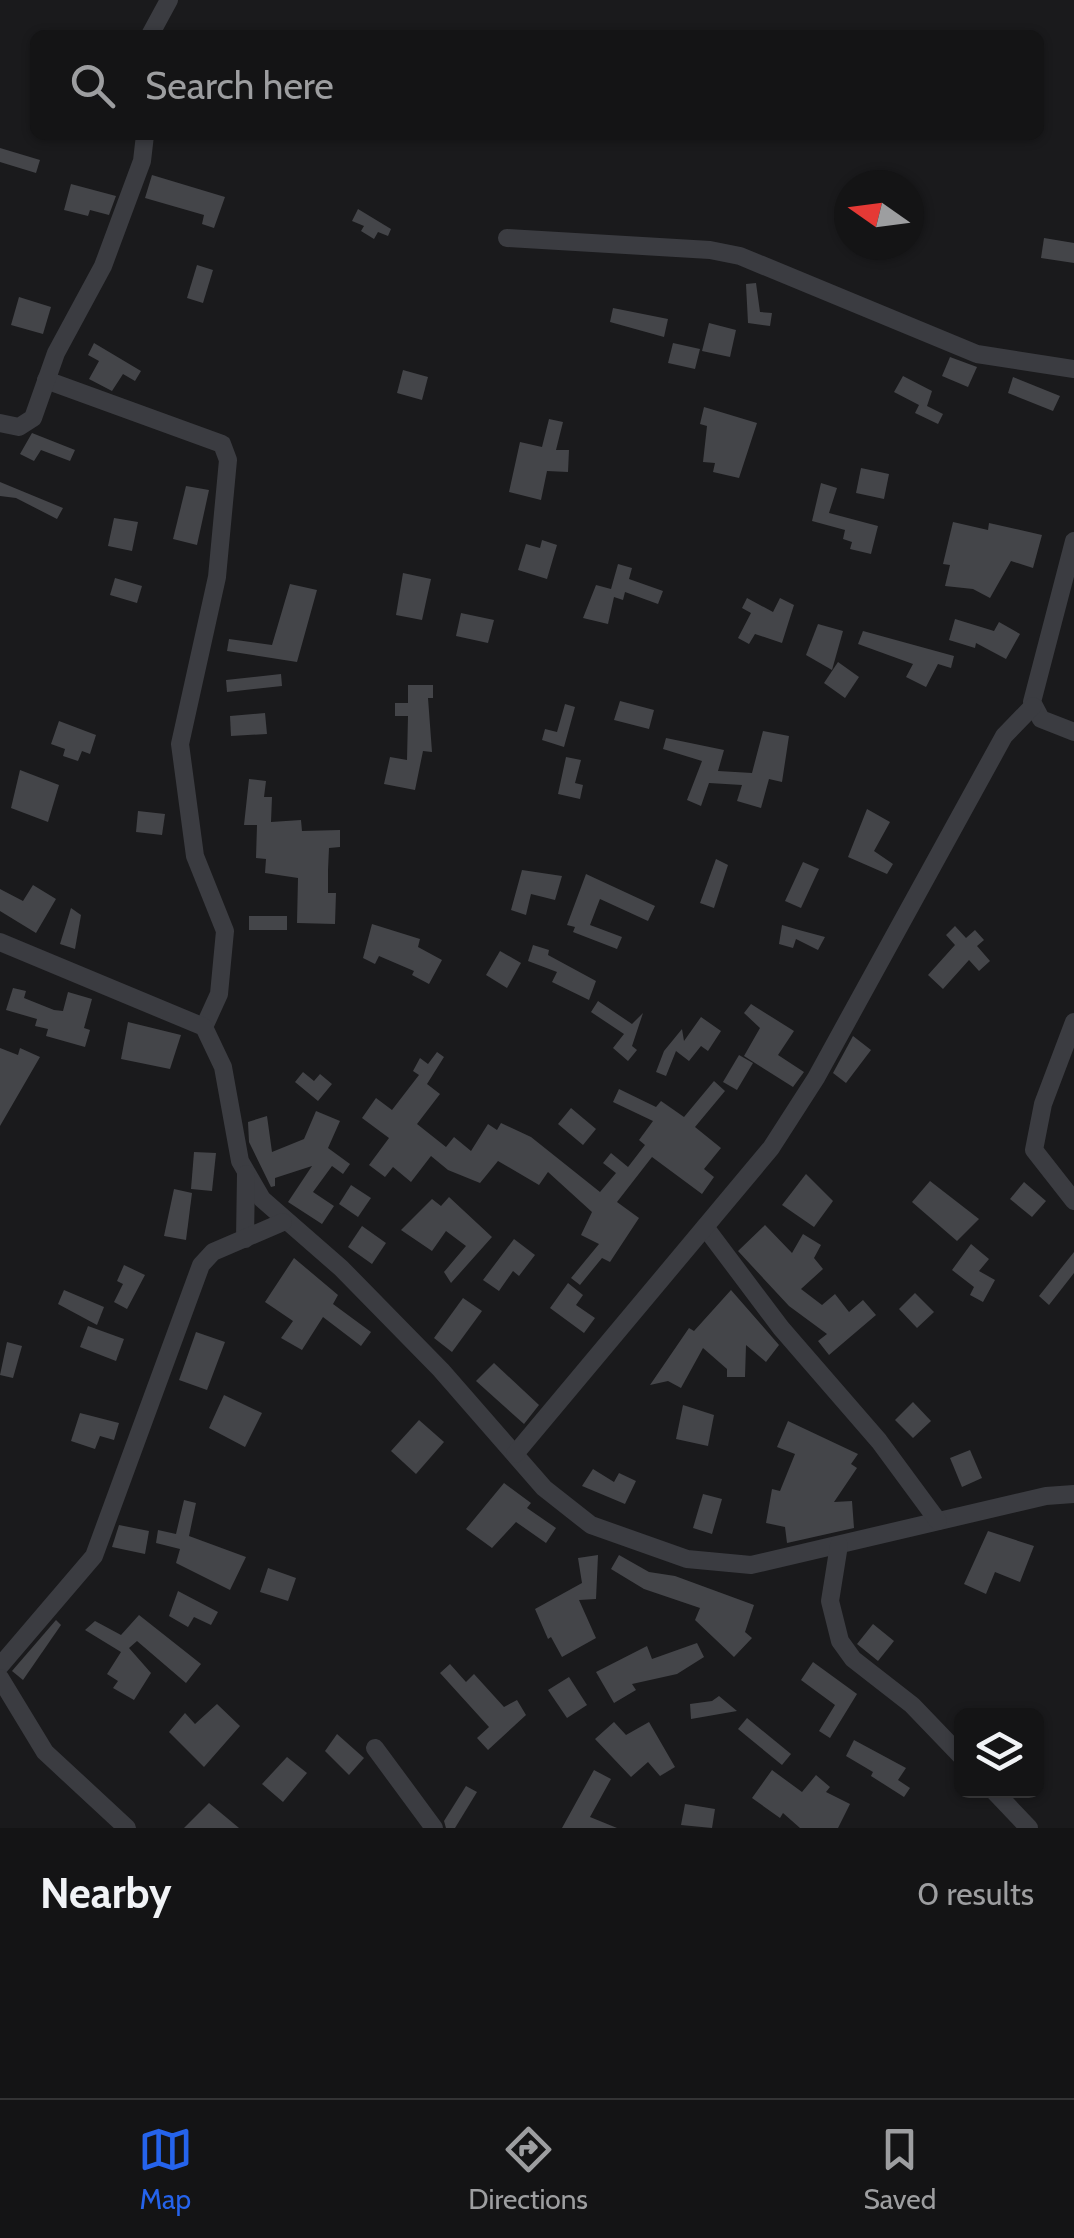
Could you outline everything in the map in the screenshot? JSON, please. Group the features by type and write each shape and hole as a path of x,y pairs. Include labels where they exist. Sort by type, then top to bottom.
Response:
{"street":[{"path":"153,30 168,0"},
{"path":"0,423 20,427 32,420 46,380 110,249 142,161 144,140"},
{"path":"508,238 710,250 740,256 977,354 1074,369"},
{"path":"46,380 211,439 222,444 226,453 226,515 217,577 180,744 195,856 225,931 219,994 204,1028"},
{"path":"515,1454 796,1112 1004,736 1033,706 1074,540"},
{"path":"1033,706 1041,720 1074,732"},
{"path":"0,942 204,1028 223,1068 246,1174 245,1239"},
{"path":"1074,1022 1043,1104 1034,1153 1074,1202"},
{"path":"246,1174 283,1222 341,1268 441,1370 544,1488 591,1525 687,1559 751,1565 1046,1496 1074,1494"},
{"path":"0,1666 94,1556 198,1270 212,1252 283,1222"},
{"path":"704,1227 780,1328 879,1440 938,1521"},
{"path":"840,1545 830,1601 840,1641 862,1667 912,1706 954,1749"},
{"path":"0,1678 46,1752 127,1828"},
{"path":"374,1748 434,1828"},
{"path":"1001,1798 1030,1828"}],"building":[{"path":"0,148 40,160 36,173 0,162"},
{"path":"152,175 225,197 214,228 202,224 204,215 145,198"},
{"path":"71,184 116,196 109,215 90,210 88,216 64,210"},
{"path":"358,209 391,229 388,236 378,232 374,239 361,231 364,226 352,221"},
{"path":"1044,238 1074,243 1074,263 1041,258"},
{"path":"197,265 213,270 203,303 187,298"},
{"path":"756,283 760,312 772,313 770,326 748,323 746,284"},
{"path":"19,297 51,307 43,334 11,325"},
{"path":"613,308 668,319 664,337 610,322"},
{"path":"709,323 736,330 730,357 702,351"},
{"path":"94,343 141,371 135,381 123,374 112,391 89,379 99,361 88,355"},
{"path":"673,343 700,349 695,369 668,363"},
{"path":"950,357 977,367 968,387 942,376"},
{"path":"403,370 428,377 422,400 397,393"},
{"path":"903,376 932,391 927,406 943,414 938,424 915,413 919,405 894,392"},
{"path":"1013,377 1060,396 1053,411 1008,393"},
{"path":"704,407 757,423 739,478 713,472 715,463 703,462 707,426 700,424"},
{"path":"549,419 563,422 556,450 569,450 568,472 547,471 541,500 509,492 520,442 542,447"},
{"path":"32,433 75,450 70,461 41,450 34,461 20,454"},
{"path":"861,468 889,474 884,499 856,493"},
{"path":"0,482 63,508 57,519 16,498 0,496"},
{"path":"821,483 837,488 829,513 878,526 871,554 850,549 852,542 843,539 845,530 812,521"},
{"path":"186,486 209,490 197,545 173,539"},
{"path":"114,518 138,522 132,551 108,546"},
{"path":"953,522 988,530 989,523 1042,535 1033,568 1011,561 990,598 973,589 945,586 950,565 943,564"},
{"path":"542,540 557,545 547,579 518,570 526,544 540,548"},
{"path":"618,564 632,568 629,579 663,591 658,604 625,592 623,600 614,597 608,624 583,618 596,585 611,589"},
{"path":"403,573 431,579 422,620 396,615"},
{"path":"115,578 142,586 137,603 110,595"},
{"path":"290,584 317,590 297,662 227,651 229,639 272,645"},
{"path":"747,598 773,612 780,598 794,605 782,643 755,634 749,644 738,638 751,613 742,608"},
{"path":"461,613 494,620 488,643 456,636"},
{"path":"955,619 994,631 999,622 1020,634 1006,659 976,643 975,648 949,640"},
{"path":"818,624 843,631 832,670 806,655"},
{"path":"863,631 954,656 951,668 938,664 926,687 906,677 913,664 858,644"},
{"path":"838,662 859,677 845,698 824,683"},
{"path":"281,674 282,686 227,692 226,680"},
{"path":"408,685 433,685 433,698 428,698 432,752 423,751 415,790 384,784 390,757 407,760 408,716 395,716 395,703 408,703"},
{"path":"620,701 654,710 649,729 614,720"},
{"path":"565,704 575,707 564,747 542,740 545,729 557,732"},
{"path":"265,713 267,734 231,736 230,716"},
{"path":"59,721 96,735 90,754 82,751 78,761 63,756 65,749 51,744"},
{"path":"763,731 789,736 782,782 769,779 761,808 737,801 742,785 709,783 701,806 687,800 702,761 663,749 666,738 724,750 718,771 752,773"},
{"path":"566,757 581,760 575,783 583,785 580,799 558,794"},
{"path":"20,770 59,785 48,822 11,808"},
{"path":"249,779 266,781 264,797 272,797 271,822 301,820 302,831 340,830 340,847 329,848 328,893 336,893 335,924 297,923 298,878 265,873 266,859 256,858 257,825 244,825"},
{"path":"867,809 890,822 874,851 893,864 887,874 848,857"},
{"path":"138,811 165,814 162,835 136,832"},
{"path":"716,859 728,865 714,908 700,903"},
{"path":"803,862 819,869 801,908 785,901"},
{"path":"522,870 562,876 555,900 531,894 526,915 511,910"},
{"path":"586,874 655,906 648,921 600,899 590,925 622,937 617,949 573,932 575,927 567,925"},
{"path":"33,885 56,899 36,933 0,911 0,889 23,901"},
{"path":"71,908 81,915 75,949 60,944"},
{"path":"249,916 287,916 287,930 249,930"},
{"path":"372,924 420,939 418,947 442,960 429,984 412,975 414,971 379,956 375,964 363,958"},
{"path":"782,925 825,937 818,950 796,939 793,948 779,944"},
{"path":"955,926 966,938 975,930 984,940 977,946 990,961 979,971 969,960 943,989 928,975 955,945 946,935"},
{"path":"533,945 549,950 548,955 596,981 589,1000 552,982 557,972 528,961"},
{"path":"500,951 521,963 507,988 486,975"},
{"path":"13,988 26,991 24,998 54,1010 63,1011 68,992 92,999 84,1028 90,1030 85,1047 46,1036 48,1029 35,1026 37,1019 6,1010"},
{"path":"598,1001 632,1024 643,1013 632,1046 637,1050 628,1061 613,1048 624,1034 591,1012"},
{"path":"751,1004 794,1031 778,1055 804,1072 793,1087 744,1056 760,1028 744,1013"},
{"path":"701,1017 721,1031 708,1051 701,1046 689,1061 676,1051 666,1076 656,1072 664,1051 682,1029 684,1041"},
{"path":"128,1022 181,1035 170,1069 121,1059"},
{"path":"853,1036 871,1050 846,1083 833,1073"},
{"path":"0,1048 18,1055 20,1048 40,1057 0,1126"},
{"path":"437,1052 444,1057 427,1084 440,1094 417,1124 446,1147 454,1137 471,1151 488,1124 497,1130 501,1123 531,1137 600,1192 616,1173 603,1163 611,1153 628,1167 645,1145 639,1140 653,1121 613,1102 619,1089 656,1107 661,1101 684,1117 714,1081 725,1091 695,1127 721,1148 704,1169 714,1177 702,1194 652,1157 617,1202 639,1218 610,1262 602,1258 580,1285 571,1278 599,1244 581,1235 592,1212 548,1172 539,1185 498,1161 480,1183 448,1170 431,1156 411,1182 393,1167 385,1177 369,1165 389,1138 362,1118 376,1098 392,1110 419,1075 413,1071 420,1058 428,1064"},
{"path":"739,1055 753,1063 737,1090 723,1082"},
{"path":"303,1072 314,1081 320,1074 332,1084 318,1101 295,1082"},
{"path":"571,1108 596,1129 583,1145 558,1124"},
{"path":"316,1111 340,1121 328,1148 350,1164 343,1174 332,1166 313,1192 334,1206 322,1224 288,1202 312,1166 275,1178 275,1186 271,1187 249,1142 248,1122 267,1116 272,1152 304,1139"},
{"path":"194,1152 216,1153 212,1191 191,1189"},
{"path":"806,1174 833,1201 814,1227 782,1205"},
{"path":"930,1181 979,1219 957,1241 912,1202"},
{"path":"1024,1182 1046,1201 1032,1217 1010,1199"},
{"path":"351,1185 371,1198 358,1217 339,1204"},
{"path":"174,1189 192,1193 186,1240 164,1236"},
{"path":"449,1197 492,1237 451,1283 444,1272 466,1246 446,1231 432,1251 401,1230 432,1199 441,1206"},
{"path":"765,1225 792,1253 803,1234 821,1245 814,1258 823,1269 801,1289 822,1305 835,1294 849,1312 863,1300 876,1315 829,1355 818,1341 827,1334 789,1306 738,1251"},
{"path":"362,1226 386,1243 372,1264 348,1247"},
{"path":"514,1239 535,1255 519,1276 513,1271 499,1291 483,1280"},
{"path":"971,1244 989,1259 979,1271 995,1280 983,1302 970,1295 974,1287 952,1270"},
{"path":"1074,1252 1074,1273 1049,1305 1039,1296"},
{"path":"294,1258 338,1295 333,1304 371,1332 361,1346 323,1317 302,1350 281,1338 293,1321 265,1302"},
{"path":"124,1265 145,1275 127,1309 114,1302 123,1284 117,1281"},
{"path":"568,1283 583,1295 576,1305 595,1318 584,1333 550,1308"},
{"path":"64,1290 104,1307 97,1325 58,1304"},
{"path":"731,1290 779,1345 766,1362 746,1345 745,1377 727,1377 727,1369 703,1348 681,1388 668,1381 650,1385 689,1328 694,1331"},
{"path":"915,1293 934,1312 917,1328 899,1309"},
{"path":"463,1298 482,1311 452,1352 434,1338"},
{"path":"88,1326 124,1339 116,1361 80,1347"},
{"path":"196,1332 225,1342 207,1390 179,1380"},
{"path":"7,1342 22,1346 13,1378 0,1375"},
{"path":"494,1363 539,1405 524,1424 476,1381"},
{"path":"224,1395 262,1413 245,1447 209,1428"},
{"path":"913,1402 931,1421 913,1438 895,1420"},
{"path":"683,1405 714,1415 708,1446 676,1439"},
{"path":"80,1413 119,1423 114,1440 100,1436 95,1449 71,1441"},
{"path":"419,1420 444,1442 416,1474 391,1451"},
{"path":"788,1421 858,1454 851,1464 857,1468 834,1502 852,1501 854,1528 787,1543 785,1527 766,1523 772,1489 780,1491 795,1454 777,1447"},
{"path":"970,1450 982,1478 962,1487 950,1458"},
{"path":"593,1469 614,1482 619,1473 636,1481 625,1504 582,1486"},
{"path":"504,1483 531,1503 527,1508 556,1528 546,1543 516,1522 492,1548 466,1529"},
{"path":"703,1494 722,1499 712,1534 693,1528"},
{"path":"184,1500 196,1503 189,1536 246,1557 230,1590 176,1563 180,1549 156,1543 158,1530 176,1534"},
{"path":"119,1525 149,1531 145,1554 112,1547"},
{"path":"988,1531 1034,1546 1020,1582 995,1572 986,1594 964,1584"},
{"path":"598,1555 596,1599 579,1600 596,1638 562,1657 551,1637 548,1639 535,1609 582,1583 578,1558"},
{"path":"619,1555 649,1572 675,1576 754,1605 745,1632 752,1638 734,1657 695,1620 700,1608 644,1589 611,1569"},
{"path":"268,1568 296,1578 288,1601 260,1592"},
{"path":"178,1591 218,1612 211,1625 194,1617 188,1627 169,1616"},
{"path":"139,1615 201,1664 186,1683 137,1641 129,1648 151,1673 134,1700 113,1688 118,1681 107,1674 121,1652 85,1630 95,1621 121,1635"},
{"path":"56,1620 61,1625 23,1680 12,1671"},
{"path":"873,1624 894,1641 878,1661 857,1644"},
{"path":"697,1643 704,1657 677,1674 632,1684 636,1690 614,1703 596,1672 647,1646 652,1659"},
{"path":"813,1662 857,1694 830,1738 819,1731 835,1705 801,1680"},
{"path":"450,1664 466,1682 474,1674 504,1707 517,1700 526,1715 488,1750 477,1738 489,1727 440,1673"},
{"path":"569,1677 587,1705 567,1718 548,1690"},
{"path":"719,1696 737,1711 691,1719 690,1704"},
{"path":"217,1704 240,1726 204,1767 169,1732 185,1713 195,1724"},
{"path":"747,1718 791,1754 782,1765 738,1729"},
{"path":"614,1722 626,1735 649,1722 675,1767 660,1776 648,1762 631,1777 595,1739"},
{"path":"337,1734 364,1758 349,1775 325,1751"},
{"path":"854,1740 906,1768 898,1780 910,1788 904,1797 846,1756"},
{"path":"287,1757 307,1773 283,1802 262,1784"},
{"path":"594,1770 611,1779 590,1817 617,1828 562,1828"},
{"path":"772,1770 802,1792 816,1775 830,1787 826,1792 850,1804 838,1828 800,1828 783,1813 780,1818 752,1798"},
{"path":"466,1786 477,1792 455,1828 446,1828 444,1821"},
{"path":"209,1803 239,1828 184,1828"},
{"path":"685,1804 715,1809 712,1828 681,1825"}]}
